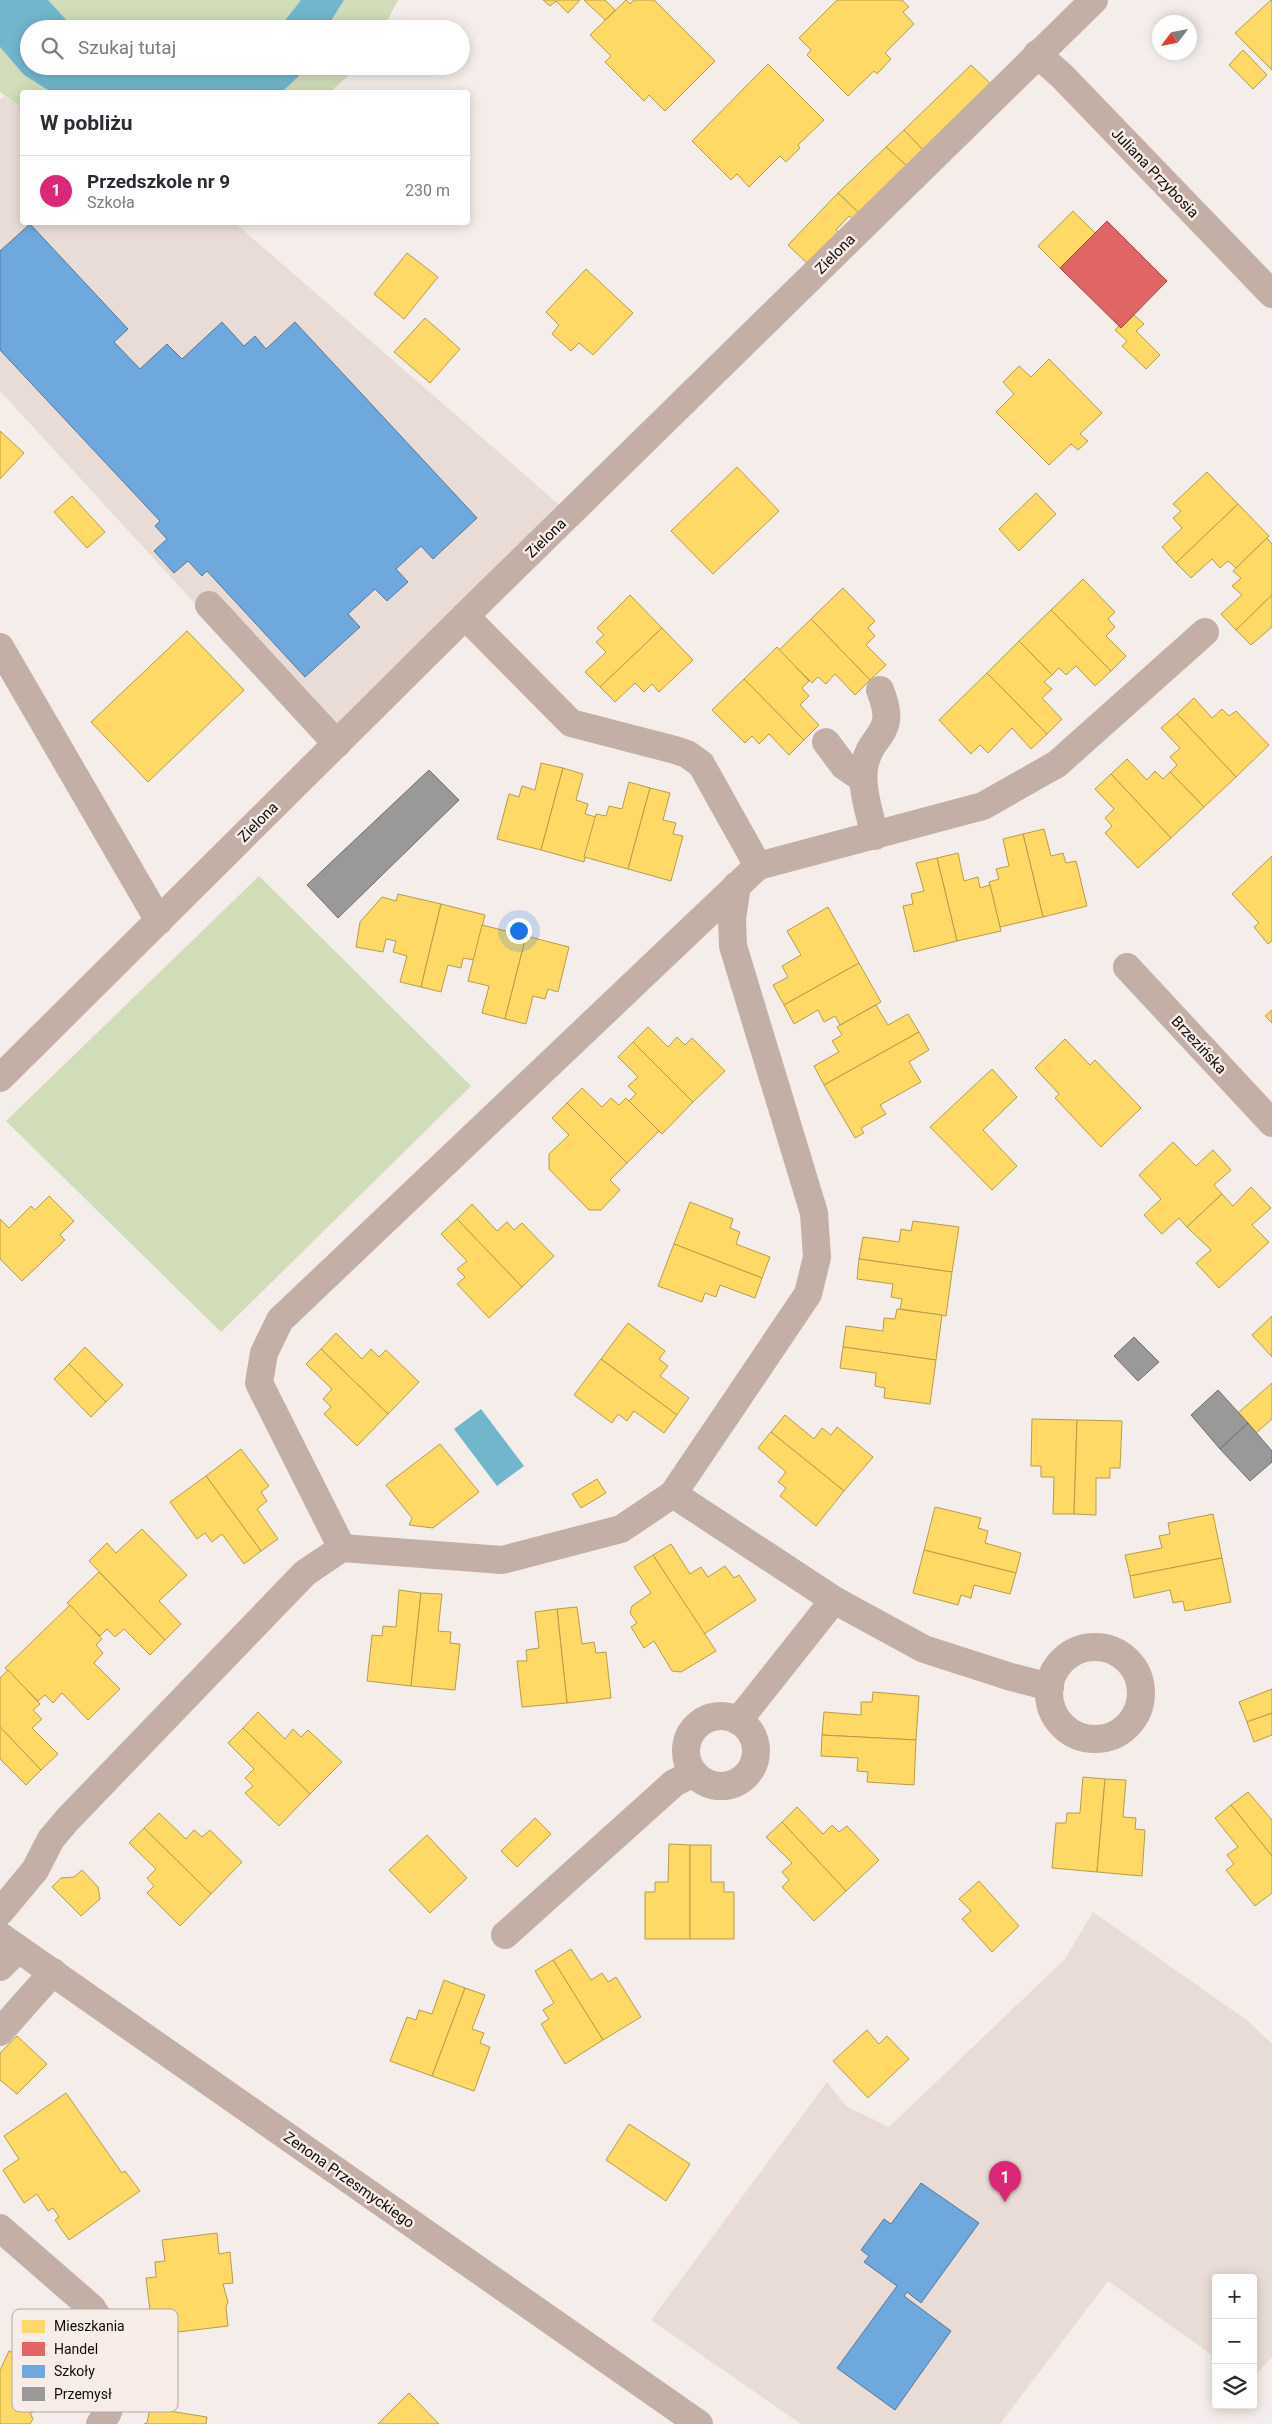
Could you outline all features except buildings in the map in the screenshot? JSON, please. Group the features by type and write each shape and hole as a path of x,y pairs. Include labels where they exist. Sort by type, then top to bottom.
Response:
{"street":[{"name":"Zielona","path":"0,1078 465,616 1094,0"},
{"name":"Juliana Przybosia","path":"1039,52 1272,294"},
{"path":"209,605 337,744"},
{"path":"465,616 571,723 675,750 687,754 701,764 758,866"},
{"path":"342,1548 259,1383 264,1353 280,1320 758,866 983,806 1057,764 1205,632"},
{"path":"0,647 159,921"},
{"path":"875,836 863,779 868,752 879,738 888,716 880,690"},
{"path":"826,742 844,766 863,779"},
{"path":"0,1912 35,1870 51,1839 68,1819 305,1573 342,1548 502,1560 621,1530 673,1494 808,1294 817,1257 814,1213 733,946 732,919 737,885"},
{"name":"Brzezińska","path":"1127,967 1272,1123"},
{"path":"673,1494 834,1600 924,1649 1011,1678 1050,1687"},
{"path":"738,1721 834,1600"},
{"path":"724,1716 738,1721 751,1732 756,1756 752,1767 736,1783 724,1787 712,1785 701,1780 694,1773 686,1754 686,1744 696,1726 714,1717 724,1716"},
{"path":"505,1935 674,1783 694,1773"},
{"name":"Zenona Przesmyckiego","path":"6,1950 53,1972 699,2424"},
{"path":"0,2032 53,1972"},
{"path":"0,2228 93,2309"},
{"path":"100,2424 108,2412"}],"shaded area":[{"path":"4,96 20,107 20,225 237,225 563,508 323,743 0,391 0,100"},
{"path":"1093,1912 1248,2021 1272,2044 1272,2357 1257,2374 1257,2274 1212,2274 1212,2355 1108,2281 1000,2424 801,2424 651,2320 827,2082 846,2106 889,2127 1065,1959"}],"green space":[{"path":"48,0 301,0 285,20 66,20"},
{"path":"344,0 398,0 388,20 332,20"},
{"path":"0,47 20,70 20,75 24,75 48,90 20,90 20,107 0,92"},
{"path":"300,75 349,75 332,90 284,90"},
{"path":"259,876 471,1086 221,1332 6,1121"}],"water":[{"path":"0,0 48,0 66,20 20,20 20,70 0,47"},
{"path":"301,0 344,0 332,20 285,20"},
{"path":"24,75 300,75 284,90 48,90"},
{"path":"481,1409 524,1466 497,1486 454,1429"}],"place":[{"name":"Przedszkole nr 9","path":"1005,2202"}]}
